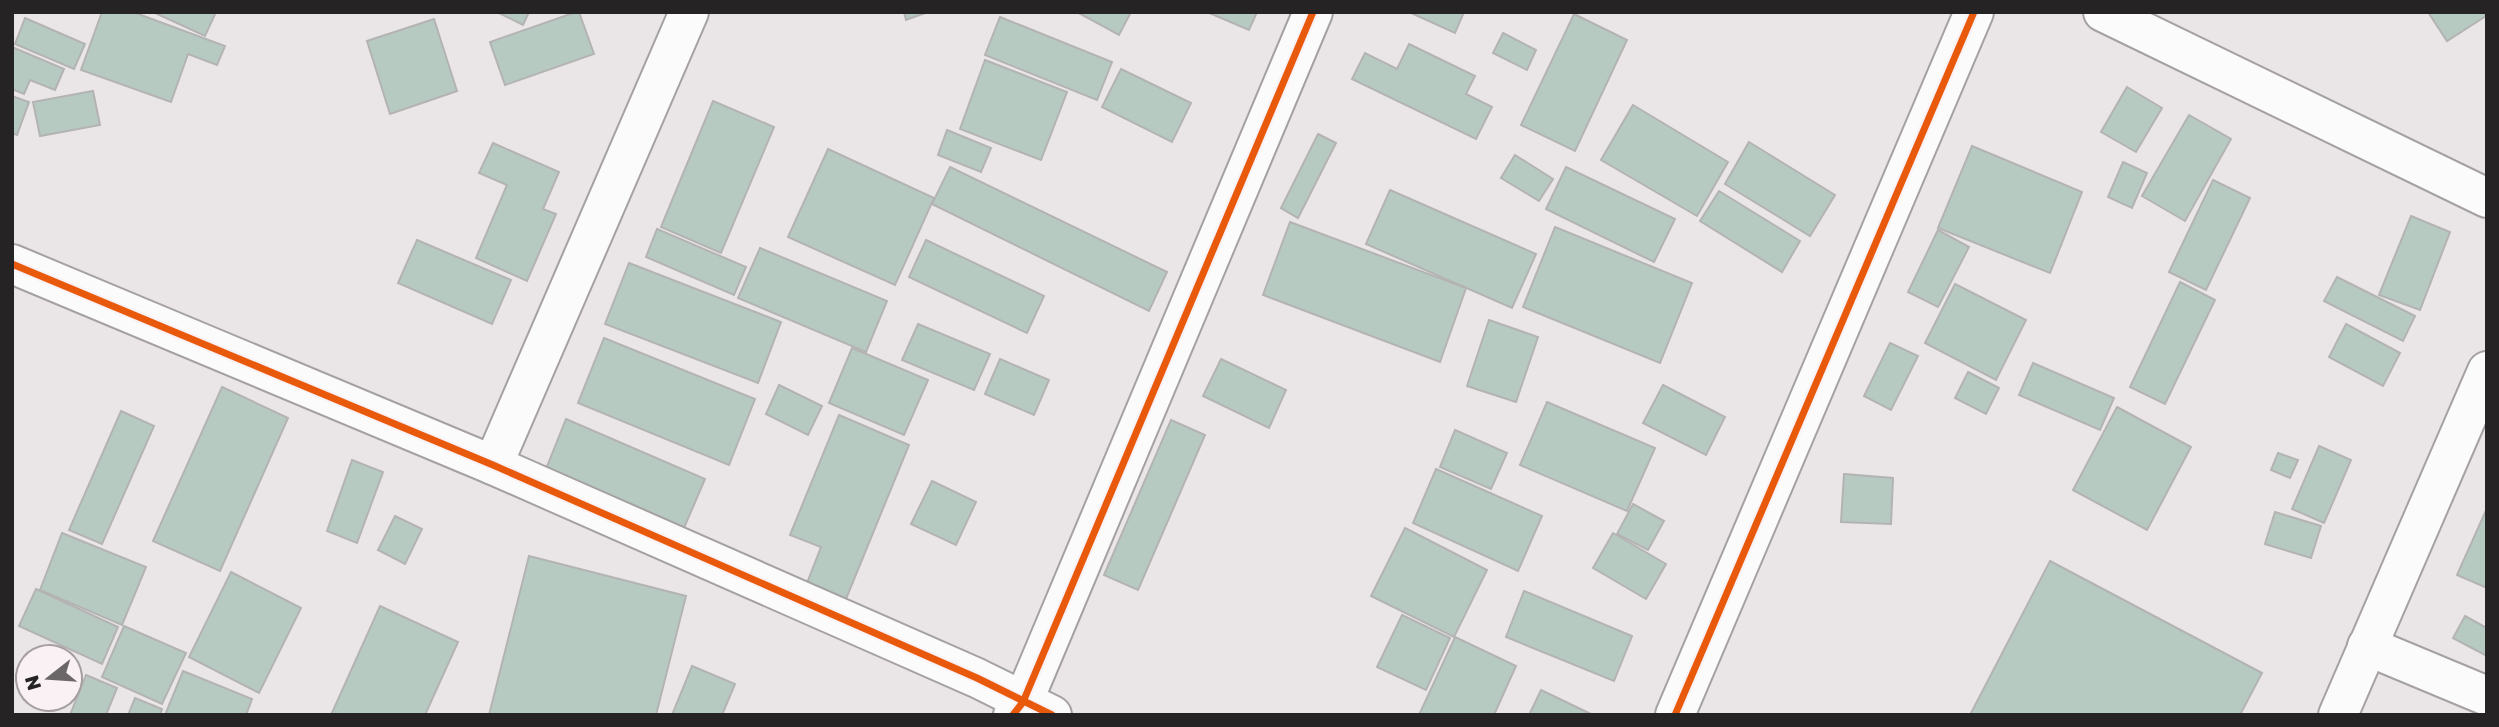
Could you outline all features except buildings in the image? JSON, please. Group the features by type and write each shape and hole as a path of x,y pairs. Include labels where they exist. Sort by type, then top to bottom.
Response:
{"street":[{"path":"493,465 689,12"},
{"path":"12,264 493,465 976,677 1029,711 1313,12"},
{"path":"1675,715 1974,12"},
{"path":"2103,12 2487,198"},
{"path":"2338,715 2487,370"},
{"path":"2367,646 2487,696"}],"cycle path":[{"path":"1013,715 1023,702 1313,12"},
{"path":"1675,715 1974,12"},
{"path":"12,264 493,465 977,678 1052,715"}]}
